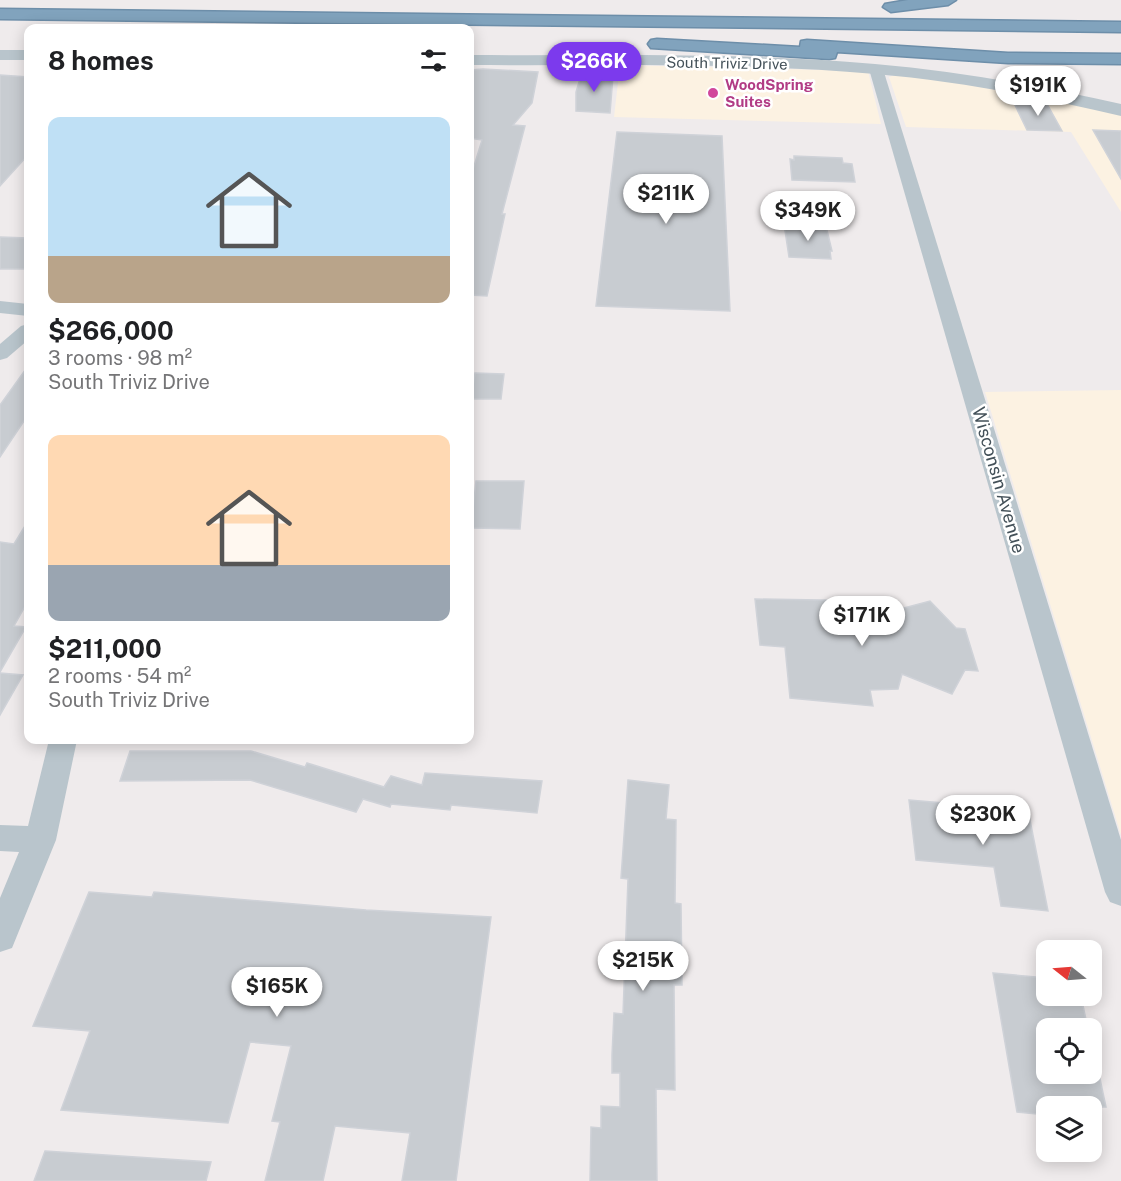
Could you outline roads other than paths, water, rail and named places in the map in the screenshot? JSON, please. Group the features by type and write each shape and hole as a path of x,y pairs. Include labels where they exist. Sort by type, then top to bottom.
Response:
{"highway":[{"path":"308,18 832,12 948,0"},
{"path":"0,15 1121,27"},
{"path":"0,25 24,25"},
{"path":"474,30 1121,37"},
{"path":"1087,77 992,66 651,44 794,44 1008,58 1121,59"}],"street":[{"path":"0,55 24,55"},
{"name":"South Triviz Drive","path":"474,60 784,63 876,69 993,83 1121,108"},
{"name":"Wisconsin Avenue","path":"876,69 1121,892"},
{"path":"0,307 24,309"},
{"path":"0,354 24,333"},
{"path":"0,938 40,840 62,744"},
{"path":"0,838 40,840"}],"place":[{"name":"WoodSpring Suites","path":"713,93"}]}
